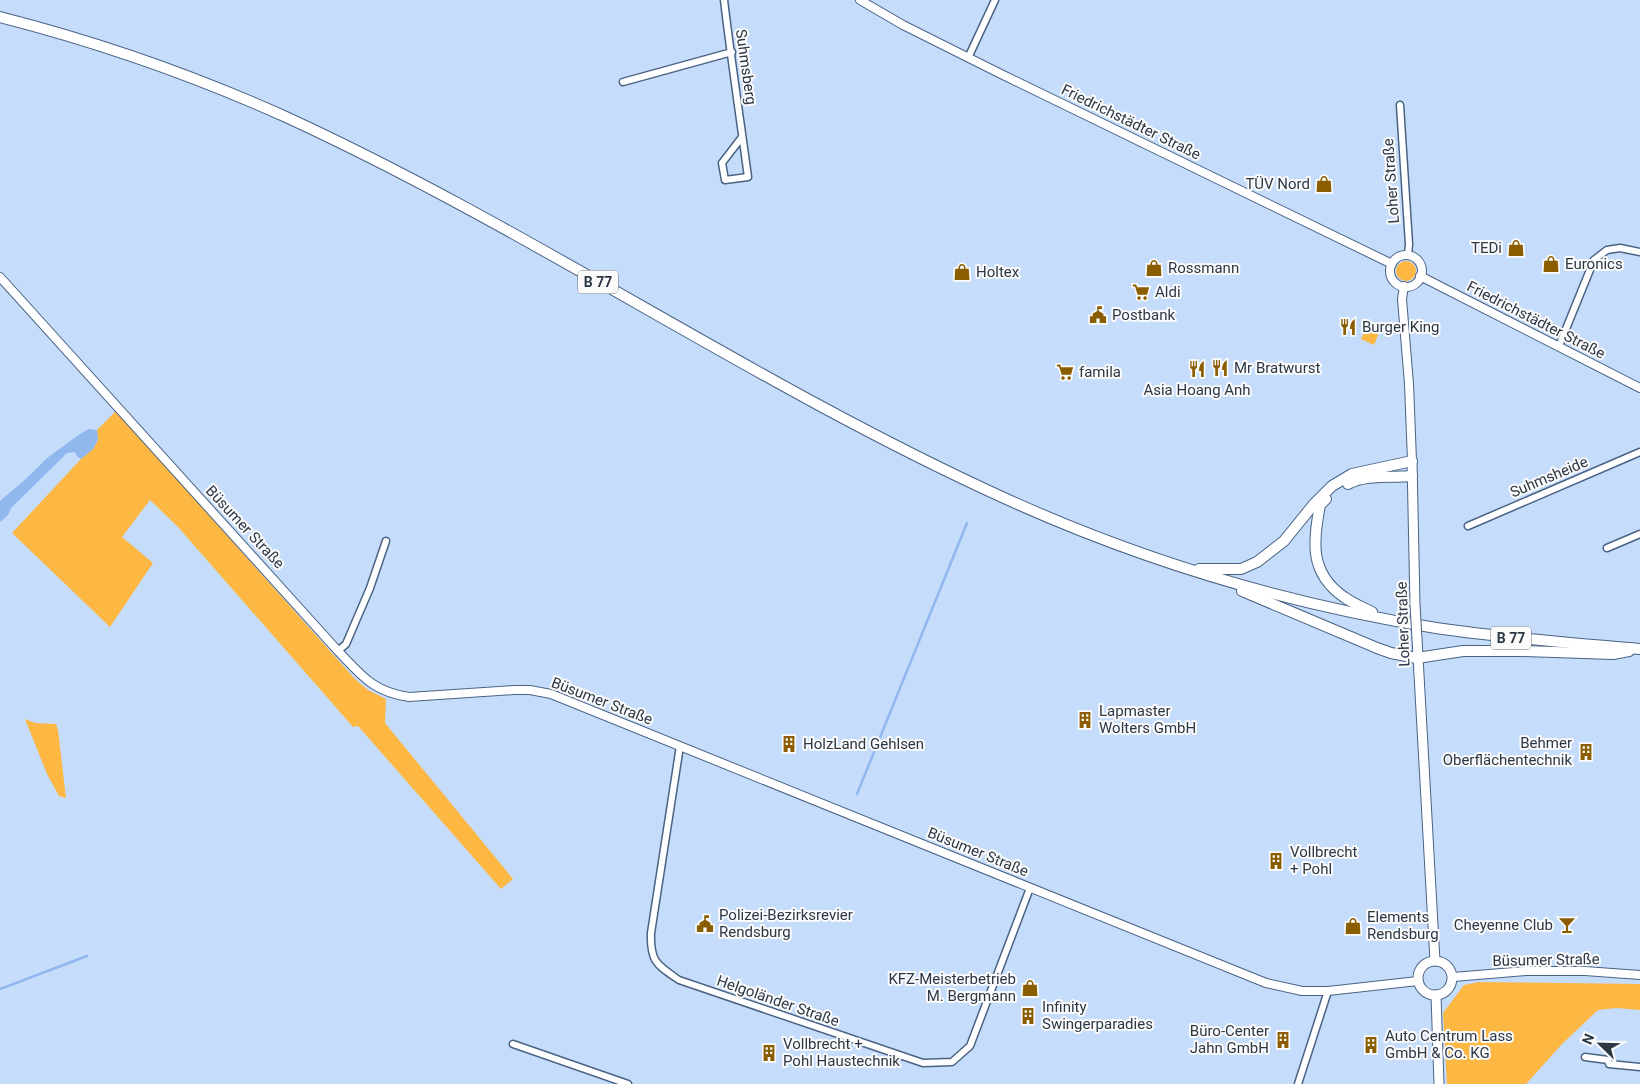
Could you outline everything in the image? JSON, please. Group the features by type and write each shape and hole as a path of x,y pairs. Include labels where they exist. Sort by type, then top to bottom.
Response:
{"main road":[{"name":"B 77","path":"0,17 135,56 233,94 367,156 458,204 794,392 890,443 1038,513 1090,534 1204,575 1307,602 1450,630 1534,640 1640,649"},
{"path":"1186,569 1228,570 1242,568 1257,562 1284,541 1314,504 1332,486 1352,474 1412,461"},
{"name":"Loher Straße","path":"1412,461 1417,658 1435,961"},
{"path":"1384,618 1344,598 1325,580 1315,555 1314,539 1320,504 1335,491 1355,480 1412,476"},
{"path":"1204,575 1377,648 1417,658 1463,651 1613,654 1640,649"},
{"path":"1430,961 1446,965 1452,977 1448,989 1436,995 1425,992 1420,987 1418,981 1418,975 1422,966 1430,961"},
{"path":"1436,995 1439,1084"}],"street":[{"name":"Suhmsberg","path":"724,0 748,177 725,180 722,163 742,137"},
{"name":"Friedrichstädter Straße","path":"860,0 903,26 1392,264"},
{"path":"968,58 995,0"},
{"path":"623,82 732,52"},
{"name":"Loher Straße","path":"1400,105 1409,244 1408,255"},
{"path":"1559,346 1594,260 1607,250 1620,248 1640,252"},
{"path":"1408,255 1416,259 1420,264 1421,270 1415,284 1404,286 1397,284 1390,273 1392,264 1400,256 1408,255"},
{"name":"Friedrichstädter Straße","path":"1420,276 1640,388"},
{"name":"Büsumer Straße","path":"0,278 338,651 365,680 374,686 395,695 417,696 514,690 541,691 1266,983 1302,991 1328,991 1418,981"},
{"name":"Loher Straße","path":"1404,286 1402,299 1410,384 1412,461"},
{"name":"Suhmsheide","path":"1468,526 1640,452"},
{"path":"1607,548 1640,534"},
{"path":"338,651 346,644 370,588 386,542"},
{"name":"Helgoländer Straße","path":"680,746 650,950 658,966 679,980 923,1063 952,1062 970,1046 1030,888"},
{"name":"Büsumer Straße","path":"1452,977 1526,971 1585,971 1640,975"},
{"path":"1298,1084 1328,991"},
{"path":"513,1044 628,1084"},
{"path":"1585,1057 1608,1060 1609,1064 1640,1067"}],"shaded area":[{"path":"1402,261 1410,261 1416,267 1416,275 1410,281 1402,281 1396,275 1396,267"},
{"path":"1372,325 1378,335 1374,345 1361,339 1365,330 1369,331"},
{"path":"116,411 355,679 368,690 386,699 385,723 513,879 501,889 358,726 353,727 178,527 150,500 122,537 153,563 110,627 12,533 81,459 93,449 98,440 97,430"},
{"path":"25,719 35,723 56,724 66,798 59,796 47,774"},
{"path":"1479,982 1640,984 1640,1010 1617,1008 1598,1010 1562,1044 1526,1084 1447,1084 1443,1013 1464,985"}],"water":[{"path":"89,429 97,430 98,440 93,449 81,459 75,452 67,453 11,508 8,515 0,522 0,501 47,458"}],"waterway":[{"path":"857,794 967,523"},
{"path":"0,989 87,956"}],"place":[{"name":"TÜV Nord","path":"1324,184"},
{"name":"TEDi","path":"1516,248"},
{"name":"Euronics","path":"1551,264"},
{"name":"Rossmann","path":"1154,268"},
{"name":"Holtex","path":"962,272"},
{"name":"Aldi","path":"1141,292"},
{"name":"Postbank","path":"1098,315"},
{"name":"Burger King","path":"1348,327"},
{"name":"Mr Bratwurst","path":"1220,368"},
{"name":"Asia Hoang Anh","path":"1197,369"},
{"name":"famila","path":"1065,372"},
{"name":"Lapmaster Wolters GmbH","path":"1085,720"},
{"name":"HolzLand Gehlsen","path":"789,744"},
{"name":"Behmer Oberflächentechnik","path":"1586,752"},
{"name":"Vollbrecht + Pohl","path":"1276,861"},
{"name":"Polizei-Bezirksrevier Rendsburg","path":"705,924"},
{"name":"Cheyenne Club","path":"1567,925"},
{"name":"Elements Rendsburg","path":"1353,926"},
{"name":"KFZ-Meisterbetrieb M. Bergmann","path":"1030,988"},
{"name":"Infinity Swingerparadies","path":"1028,1016"},
{"name":"Büro-Center Jahn GmbH","path":"1283,1040"},
{"name":"Auto Centrum Lass GmbH & Co. KG","path":"1371,1045"},
{"name":"Vollbrecht + Pohl Haustechnik","path":"769,1053"}]}
